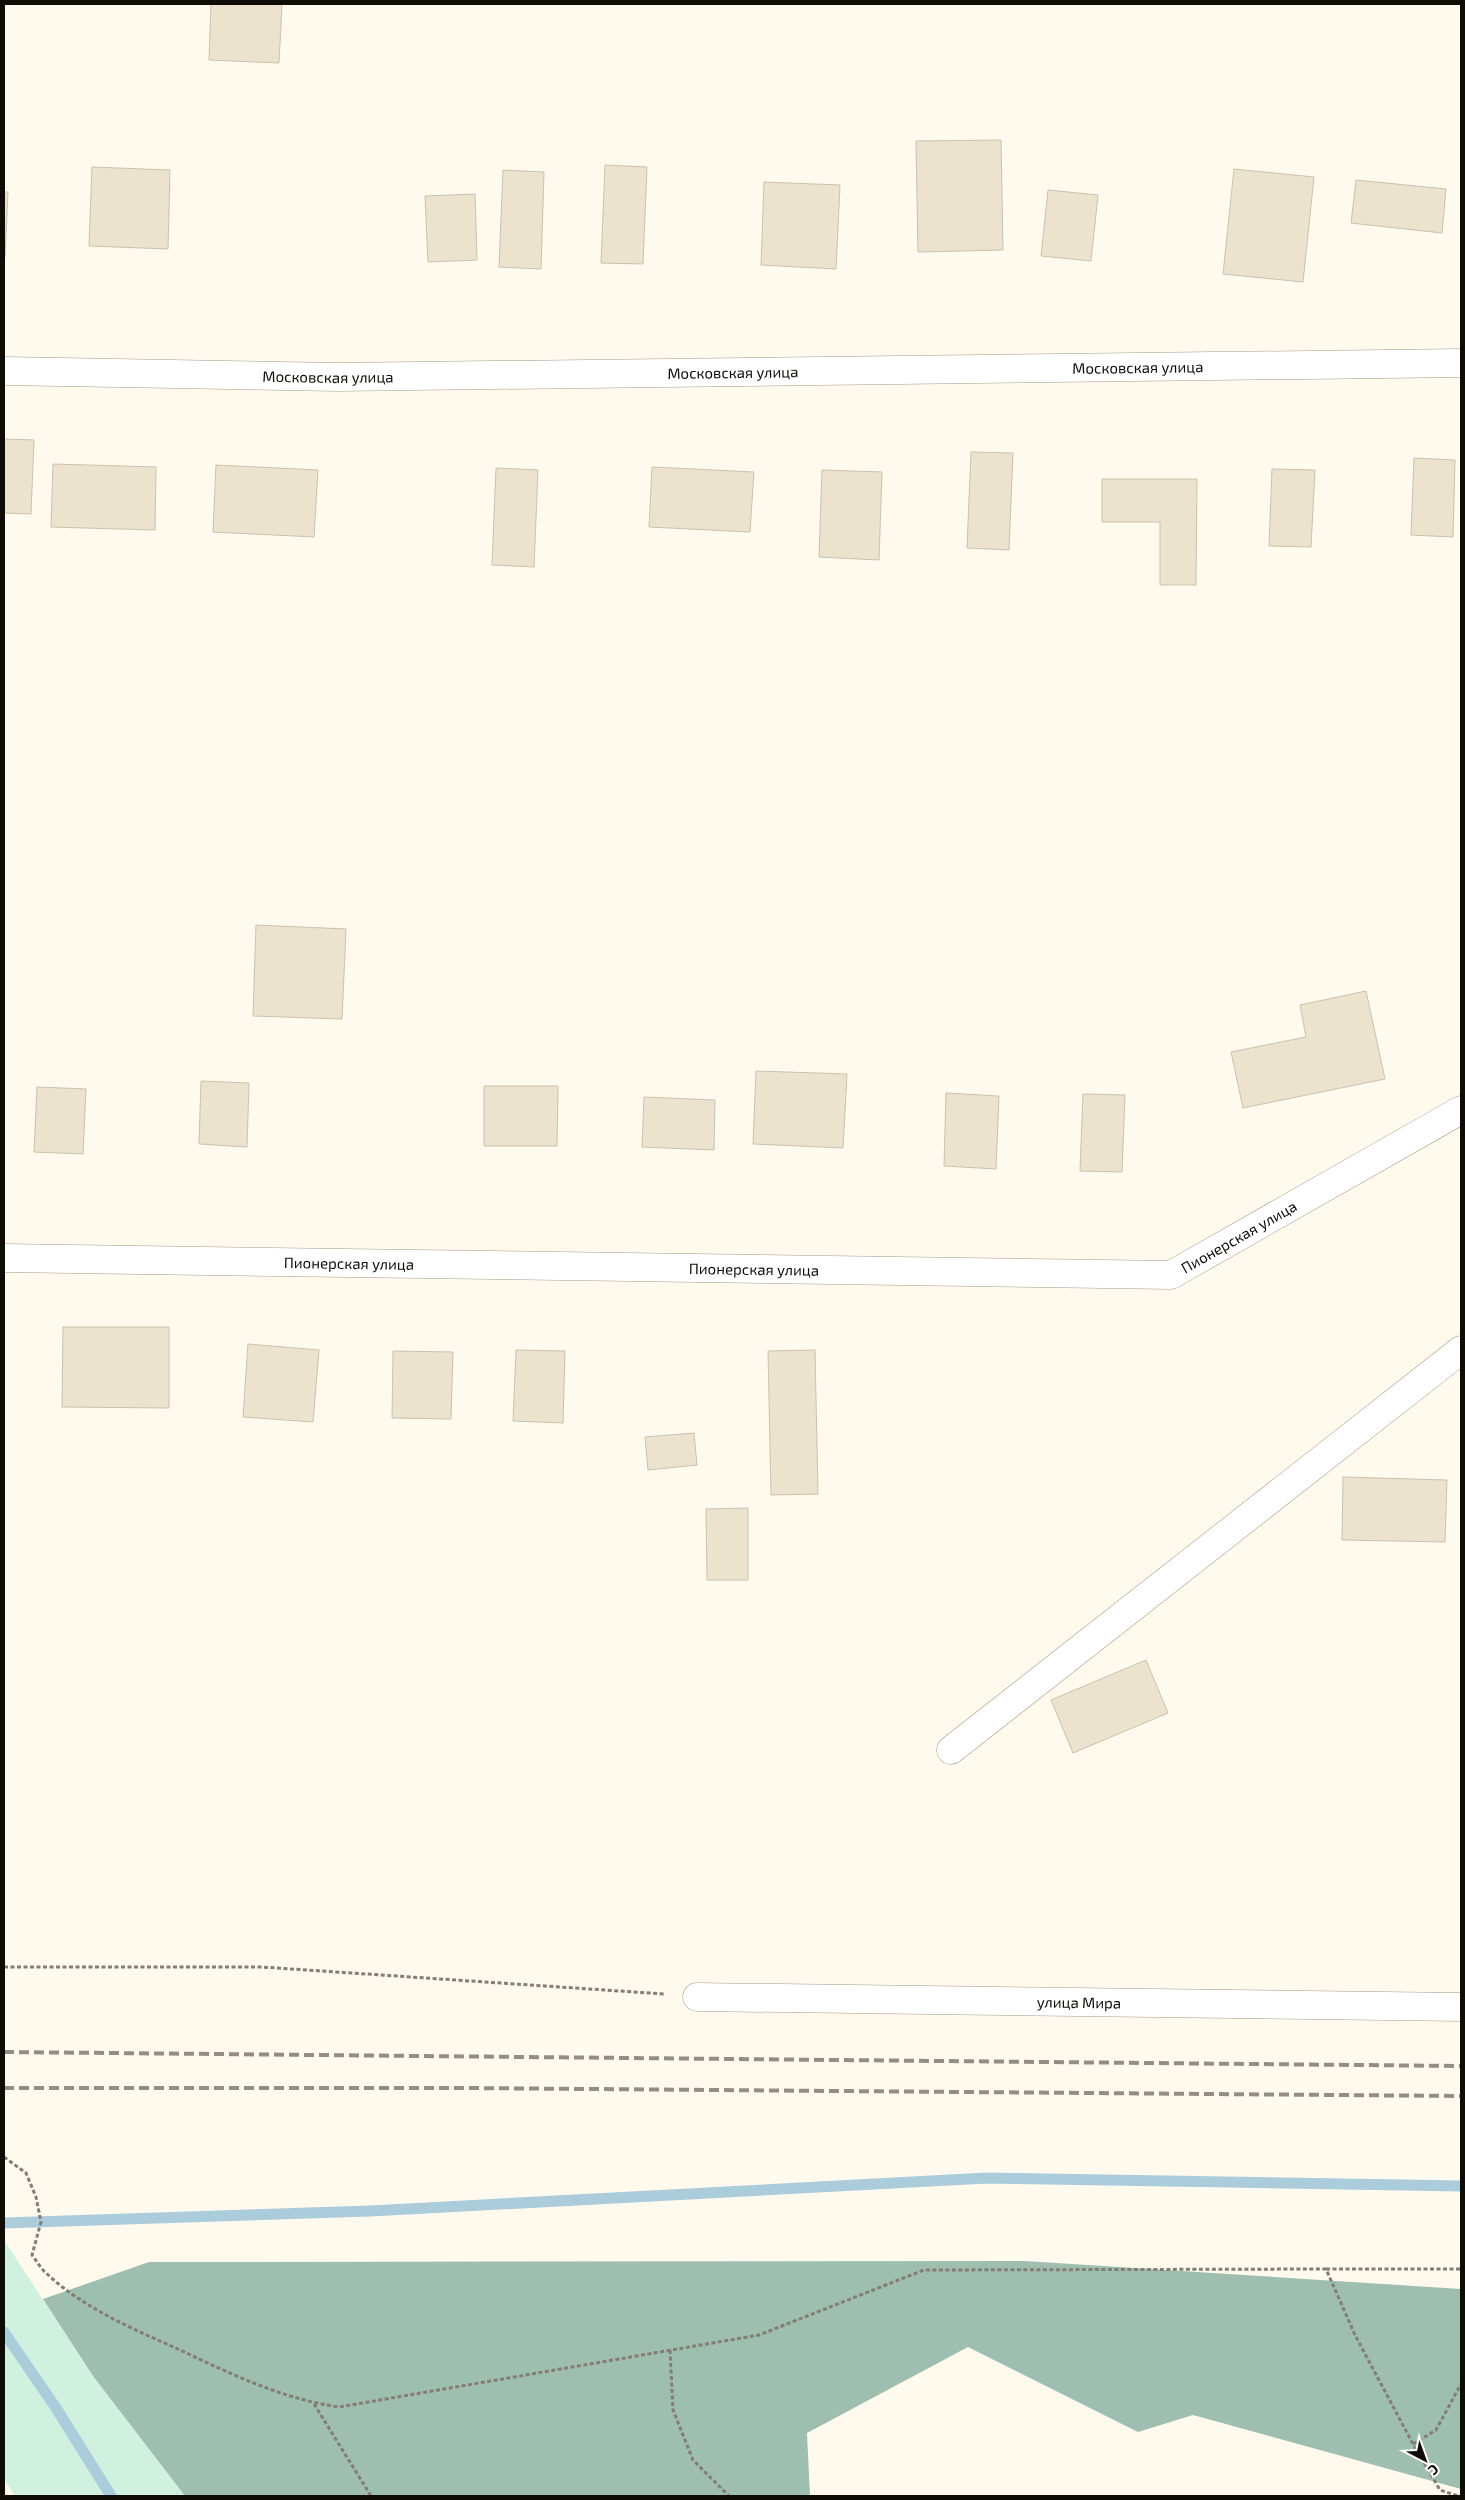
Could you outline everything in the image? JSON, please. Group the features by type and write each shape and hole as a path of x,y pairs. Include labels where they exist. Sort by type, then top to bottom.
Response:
{"street":[{"name":"Московская улица","path":"4,371 338,377 1461,364"},
{"name":"Пионерская улица","path":"4,1258 1171,1275 1461,1110"},
{"path":"952,1750 1461,1350"},
{"name":"улица Мира","path":"697,1997 1461,2007"}],"path":[{"path":"4,1967 262,1967 697,1997"},
{"path":"4,2157 26,2173 36,2197 41,2222 32,2255 44,2272 60,2286 122,2324 235,2376 314,2403 339,2406 759,2335 924,2270 1461,2269"},
{"path":"1326,2269 1355,2335 1413,2444 1440,2490 1458,2496"},
{"path":"670,2350 673,2410 693,2460 729,2496"},
{"path":"1413,2444 1436,2430 1461,2384"},
{"path":"314,2403 371,2496"}],"green space":[{"path":"4,2240 93,2376 185,2496 15,2496 4,2479"},
{"path":"1025,2261 1461,2289 1461,2489 1193,2415 1138,2432 968,2347 807,2433 810,2496 185,2496 93,2376 43,2299 149,2262"}],"building":[{"path":"211,4 282,4 279,63 209,60"},
{"path":"1001,140 1003,250 918,252 916,141"},
{"path":"605,165 647,167 643,264 601,263"},
{"path":"92,167 170,170 168,249 89,246"},
{"path":"1234,169 1314,177 1303,282 1223,274"},
{"path":"503,170 544,172 541,269 499,267"},
{"path":"1356,180 1446,189 1442,233 1351,223"},
{"path":"764,182 840,185 836,269 761,265"},
{"path":"1048,190 1098,195 1091,261 1041,256"},
{"path":"4,192 8,192 5,257 4,257"},
{"path":"475,194 477,260 428,262 425,196"},
{"path":"4,439 34,440 31,514 4,513"},
{"path":"971,452 1013,453 1009,550 967,548"},
{"path":"1414,458 1455,460 1453,537 1411,535"},
{"path":"53,464 156,467 155,530 51,527"},
{"path":"216,465 318,470 314,537 213,532"},
{"path":"652,467 754,472 750,532 649,527"},
{"path":"496,468 538,470 534,567 492,565"},
{"path":"1272,469 1315,470 1311,547 1269,546"},
{"path":"822,470 882,472 879,560 819,557"},
{"path":"1102,479 1197,479 1196,585 1160,585 1160,522 1102,522"},
{"path":"256,925 346,929 342,1019 253,1016"},
{"path":"1366,991 1385,1079 1243,1108 1231,1052 1306,1037 1300,1005"},
{"path":"756,1071 847,1074 843,1148 753,1144"},
{"path":"201,1081 249,1083 247,1147 199,1144"},
{"path":"484,1086 558,1086 557,1146 484,1146"},
{"path":"37,1087 86,1089 83,1154 34,1152"},
{"path":"946,1093 999,1096 996,1169 944,1166"},
{"path":"1083,1094 1125,1095 1122,1172 1080,1171"},
{"path":"644,1097 715,1100 714,1150 642,1147"},
{"path":"63,1327 169,1327 169,1408 62,1407"},
{"path":"248,1344 319,1350 313,1422 243,1417"},
{"path":"516,1350 565,1351 563,1423 513,1421"},
{"path":"815,1350 818,1494 771,1495 768,1351"},
{"path":"393,1351 453,1352 451,1419 392,1418"},
{"path":"694,1433 697,1465 648,1470 645,1437"},
{"path":"1343,1477 1447,1480 1445,1542 1342,1540"},
{"path":"748,1508 748,1580 707,1580 706,1509"},
{"path":"1146,1660 1168,1713 1073,1753 1051,1700"}],"waterway":[{"path":"4,2223 370,2211 987,2178 1461,2186"},
{"path":"4,2332 56,2408 111,2496"}],"railway":[{"path":"4,2052 1461,2066"},
{"path":"4,2088 465,2088 1461,2096"}]}
